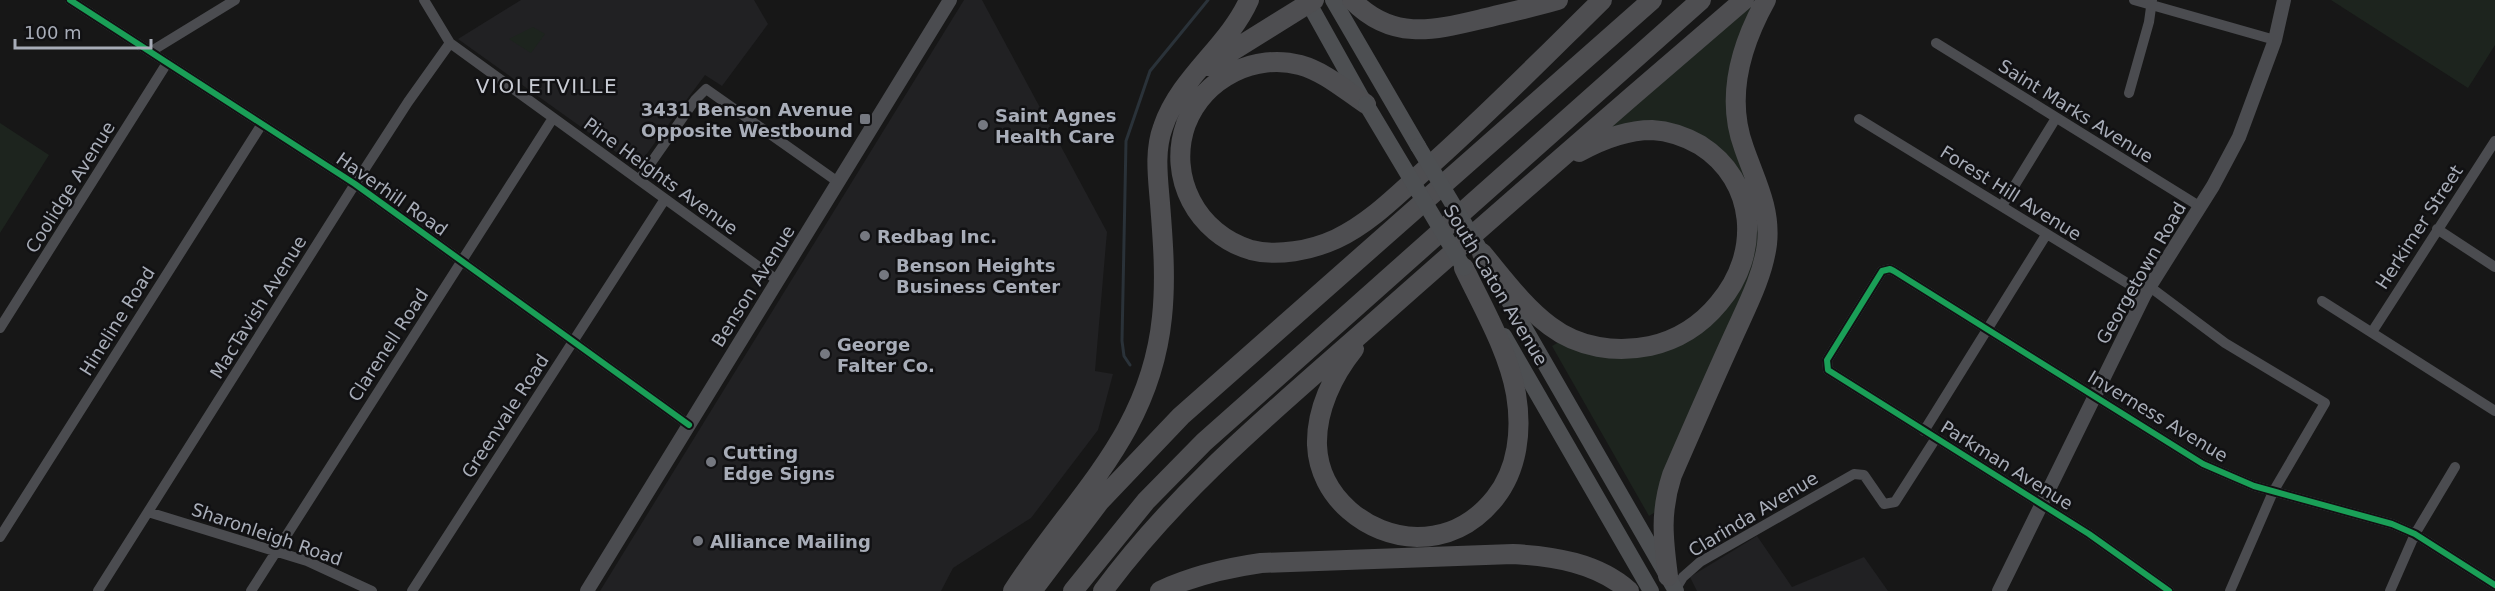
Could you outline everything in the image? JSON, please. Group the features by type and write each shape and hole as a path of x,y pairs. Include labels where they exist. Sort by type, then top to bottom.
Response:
{"highway":[{"path":"1013,591 1108,461 1130,424 1146,389 1159,343 1162,315 1164,269 1158,148 1162,128 1170,108 1190,77 1236,23 1249,0"},
{"path":"1352,0 1374,19 1388,25 1426,30 1442,29 1558,0"},
{"path":"1366,105 1323,74 1300,65 1271,62 1240,69 1211,87 1188,118 1182,136 1180,154 1180,169 1186,193 1204,221 1236,243 1252,250 1293,251 1334,240 1355,229 1378,212 1429,167 1602,0"},
{"path":"1032,591 1100,501 1181,416 1652,0"},
{"path":"1073,591 1146,501 1204,442 1701,0"},
{"path":"1103,591 1162,518 1195,482 1524,189 1744,0"},
{"path":"1673,586 1663,534 1665,498 1672,475 1753,291 1767,244 1768,223 1764,201 1742,144 1736,98 1742,51 1752,24 1766,0"},
{"path":"1190,77 1310,1"},
{"path":"1482,253 1550,327 1585,344 1614,349 1659,344 1680,335 1712,311 1727,294 1737,276 1748,239 1743,201 1725,165 1692,140 1653,130 1611,137 1571,157 1524,189"},
{"path":"1389,309 1350,354 1335,377 1325,399 1319,423 1317,446 1322,468 1331,489 1345,507 1363,522 1381,531 1402,537 1451,532 1471,522 1488,507 1501,490 1510,473 1517,440 1516,394 1509,369 1464,268"},
{"path":"1160,591 1198,576 1230,567 1261,563 1513,554 1569,561 1599,572 1629,591"}],"main road":[{"name":"South Caton Avenue","path":"1333,0 1482,253 1673,586"},
{"name":"South Caton Avenue","path":"1310,1 1366,105 1464,268 1651,591"}],"street":[{"name":"Haverhill Road","path":"70,0 355,184 689,425"},
{"name":"Pine Heights Avenue","path":"424,0 450,43 777,280"},
{"name":"Benson Avenue","path":"587,591 950,0"},
{"path":"2134,0 2151,2 2275,40"},
{"name":"Georgetown Road","path":"1999,591 2148,290 2240,137 2275,40 2284,0"},
{"path":"150,52 229,2"},
{"path":"2129,93 2149,22 2151,2"},
{"name":"MacTavish Avenue","path":"98,591 355,184 408,102 450,43"},
{"name":"Saint Marks Avenue","path":"1935,43 2199,206"},
{"name":"Coolidge Avenue","path":"0,328 167,63"},
{"path":"639,180 695,100 706,89 838,182"},
{"name":"Clarenell Road","path":"251,591 553,118"},
{"path":"2002,206 2056,118"},
{"name":"Forest Hill Avenue","path":"1859,119 2046,235 2148,290 2225,343 2325,403 2274,492"},
{"name":"Hineline Road","path":"0,537 262,124"},
{"name":"Herkimer Street","path":"2372,332 2495,141"},
{"name":"Greenvale Road","path":"412,591 665,199"},
{"path":"2437,229 2495,267"},
{"path":"1924,431 2046,235"},
{"name":"Inverness Avenue","path":"1826,368 1827,360 1878,276 1886,269 1894,270 2203,464 2254,486 2361,514 2415,534 2495,585"},
{"path":"2322,301 2494,410"},
{"name":"Parkman Avenue","path":"1826,368 1832,374 2042,504 2145,572 2169,591"},
{"name":"Clarinda Avenue","path":"1673,586 1700,562 1854,474 1864,475 1880,501 1890,504 1898,498 1936,438"},
{"path":"2390,591 2415,534 2455,467"},
{"path":"2230,591 2274,492"},
{"name":"Sharonleigh Road","path":"148,512 307,561 372,591"}],"shaded area":[{"path":"521,0 754,0 768,24 722,86 705,75 637,167 458,39"},
{"path":"964,0 982,0 1107,232 1095,371 1113,374 1098,430 1031,518 953,568 941,591 600,591"},
{"path":"1756,0 1733,64 1761,209 1757,262 1657,511 1649,516 1552,346 1559,342 1675,346 1753,245 1721,151 1608,126"},
{"path":"2331,0 2495,0 2495,45 2468,88"},
{"path":"533,27 545,34 531,53 509,39"},
{"path":"0,123 49,155 0,233"},
{"path":"1757,536 1792,587 1864,557 1888,591 1697,591 1690,577"}],"waterway":[{"path":"1130,365 1124,356 1122,341 1126,141 1150,71 1208,0"}],"cycle path":[{"path":"70,0 355,184 689,425"},
{"path":"2169,591 2089,534 1828,370 1827,360 1882,271 1890,269 1894,271 2203,464 2254,486 2392,524 2415,534 2495,585"}],"place":[{"name":"3431 Benson Avenue Opposite Westbound","path":"865,119"},
{"name":"Saint Agnes Health Care","path":"983,125"},
{"name":"Redbag Inc.","path":"865,236"},
{"name":"Benson Heights Business Center","path":"884,275"},
{"name":"George Falter Co.","path":"825,354"},
{"name":"Cutting Edge Signs","path":"711,462"},
{"name":"Alliance Mailing","path":"698,541"}],"district":[{"name":"VIOLETVILLE","path":"547,86"}]}
